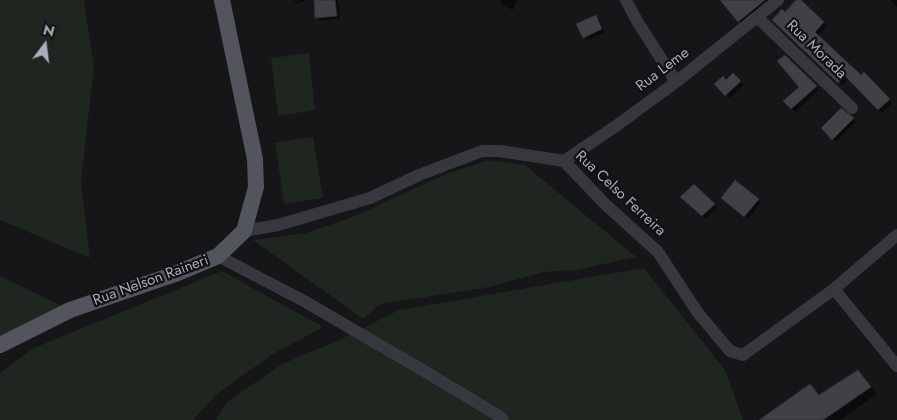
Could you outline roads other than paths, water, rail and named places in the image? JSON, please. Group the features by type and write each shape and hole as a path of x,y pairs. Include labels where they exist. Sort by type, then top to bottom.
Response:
{"main road":[{"path":"222,0 254,158 256,187 244,231"},
{"name":"Rua Nelson Raineri","path":"0,346 70,310 175,274 218,256 244,231"}],"street":[{"path":"626,0 637,21 676,82"},
{"name":"Rua Leme","path":"564,162 676,82 778,0"},
{"name":"Rua Morada","path":"757,17 852,108"},
{"name":"Rua Celso Ferreira","path":"244,231 278,225 370,198 419,175 482,151 500,151 564,162 605,204 658,252 698,313 730,351 743,355 834,289 897,235"},
{"path":"218,256 312,305 503,420"},
{"path":"834,289 897,366"}]}
